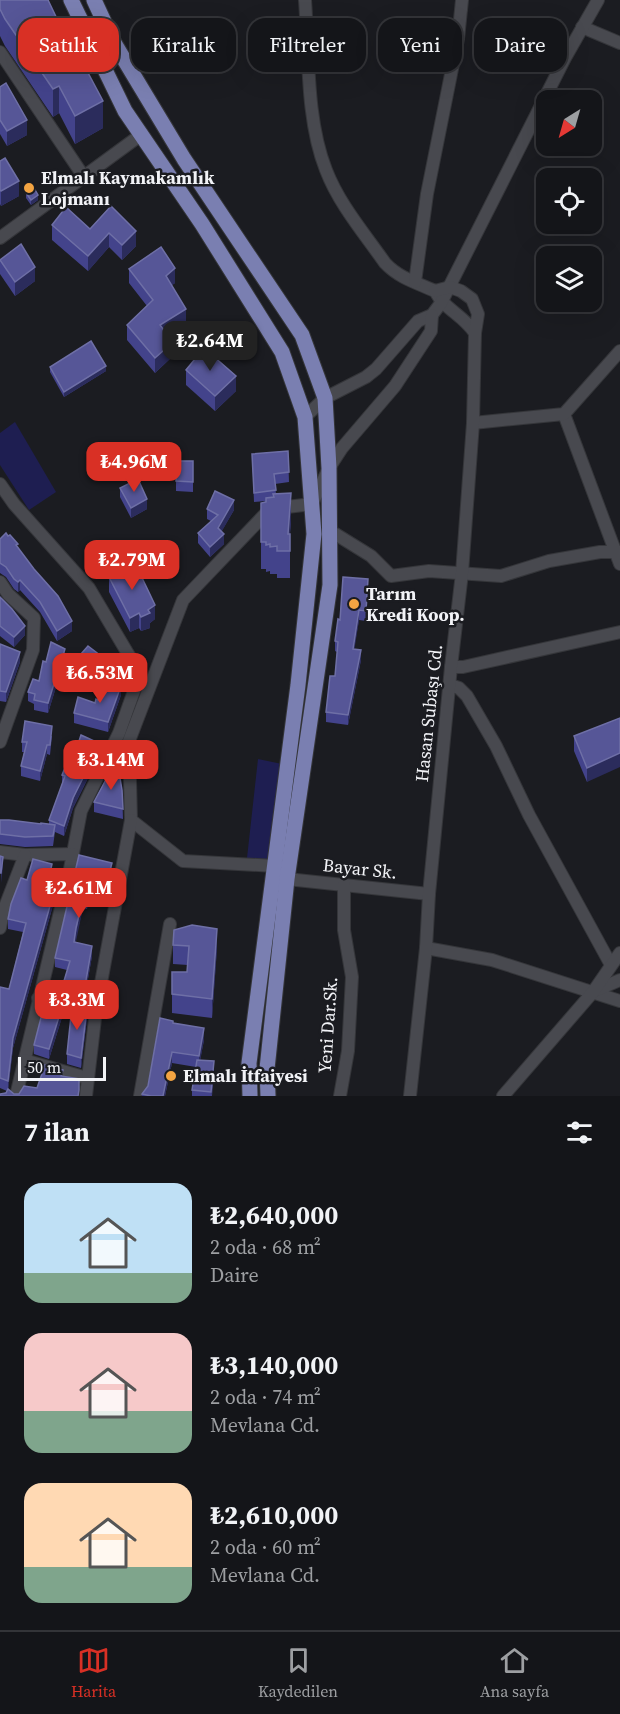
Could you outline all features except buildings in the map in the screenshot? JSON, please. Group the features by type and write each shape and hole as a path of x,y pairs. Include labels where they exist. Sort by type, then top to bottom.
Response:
{"main road":[{"path":"70,0 125,111 202,224 282,352 305,417 314,534 298,684 249,1064 250,1096"},
{"path":"94,0 113,41 184,159 302,336 325,398 329,468 330,585 287,879 267,1069 268,1096"}],"street":[{"path":"305,0 311,108 319,151 336,193 385,263 399,275 435,291 441,303 464,319 474,333"},
{"path":"415,282 427,194 458,39 462,0"},
{"path":"305,417 325,398 366,377 390,354 418,321 432,315 441,303 598,0"},
{"path":"582,27 620,43"},
{"path":"0,52 84,177"},
{"path":"0,238 142,134"},
{"path":"435,291 450,286"},
{"name":"Hasan Subaşı Cd.","path":"410,1096 462,573 473,423 474,333 478,314 475,304 467,294 450,286"},
{"path":"16,1096 81,811 124,737 183,600 270,508 312,504 329,468 342,448 395,386 431,331 432,315"},
{"path":"473,423 564,414 620,351"},
{"path":"564,414 619,556"},
{"path":"0,484 14,504 89,588 140,674 124,737 131,820 96,1010 86,1096"},
{"path":"329,530 371,556 391,576 429,571 501,576 549,561 600,552 619,556"},
{"path":"0,582 8,594 34,618 33,650 0,742"},
{"path":"451,667 463,667 620,632"},
{"path":"450,685 459,688 467,696 496,746 529,815 610,965"},
{"path":"131,820 183,861 275,866"},
{"path":"0,852 25,855 73,854"},
{"path":"0,928 3,912 25,855"},
{"name":"Bayar Sk.","path":"287,879 429,894"},
{"name":"Yeni Dar.Sk.","path":"340,1096 348,1051 352,977 344,930 344,885"},
{"path":"140,1096 170,924"},
{"path":"426,948 492,960 620,1001"},
{"path":"503,1096 593,992 620,953"},
{"path":"593,992 620,980"},
{"path":"38,998 96,1010"},
{"path":"24,1060 87,1078"}],"shaded area":[{"path":"15,422 56,492 29,510 0,465 0,433"},
{"path":"258,759 282,764 271,860 247,858"}],"place":[{"name":"Elmalı Kaymakamlık Lojmanı","path":"29,188"},
{"name":"Tarım Kredi Koop.","path":"354,604"},
{"name":"Elmalı İtfaiyesi","path":"171,1076"}]}
